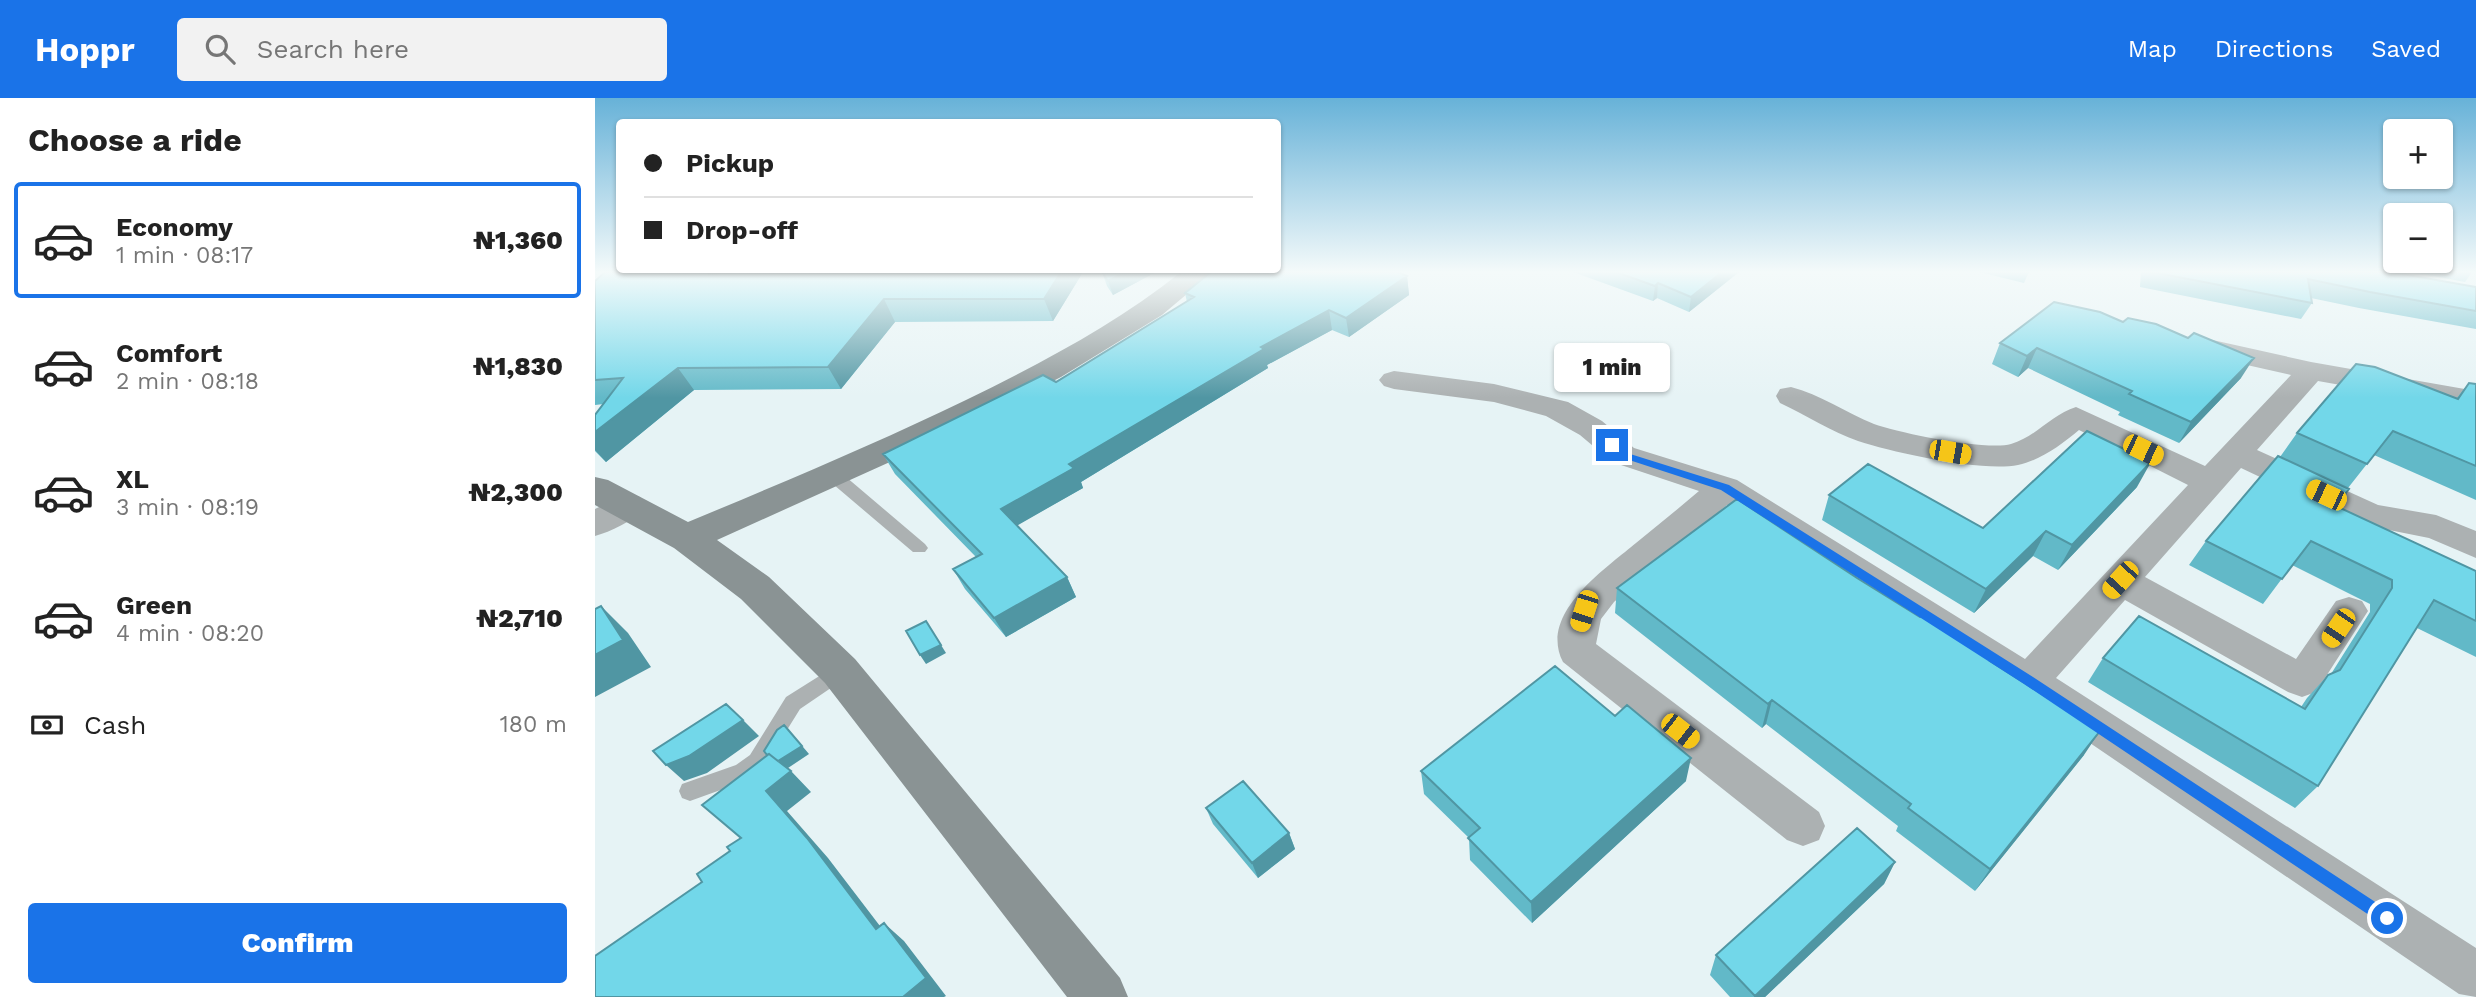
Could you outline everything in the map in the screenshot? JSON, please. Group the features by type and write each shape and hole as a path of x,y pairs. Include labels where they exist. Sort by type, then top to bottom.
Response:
{"main road":[{"path":"687,538 908,442 1066,362 1145,314"},
{"path":"606,506 687,538 755,588 840,671 1101,997"}],"street":[{"path":"2180,342 2311,371 2476,400"},
{"path":"2029,681 2311,371"},
{"path":"1394,380 1493,393 1557,409 1591,428 1623,455 1725,488 2029,681 2476,977"},
{"path":"1791,396 1867,433 1974,456 2015,455 2045,441 2075,417 2210,482"},
{"path":"2236,453 2371,516 2437,527 2476,545"},
{"path":"1725,488 1601,592 1584,611 1576,635 1577,651 1803,826"},
{"path":"2120,580 2302,681 2350,611"}],"lane":[{"path":"833,475 919,548"},
{"path":"690,791 743,772 757,761 793,703 840,671"}],"building":[{"path":"595,314 872,314 828,367 678,368 595,432 595,415 623,378 595,380"},
{"path":"1166,314 1322,314 1261,347 1264,349 1069,464 1074,468 1001,509 1067,577 994,618 953,569 982,554 883,454 1043,375 1056,382"},
{"path":"2038,314 2104,314 2123,322 2128,318 2156,324 2188,338 2194,333 2254,358 2191,422 2129,394 2132,391 2037,348 2027,356 2000,343"},
{"path":"2356,364 2375,367 2458,399 2469,383 2476,384 2476,466 2393,431 2367,464 2297,433"},
{"path":"2087,431 2151,462 2072,545 2046,531 1986,589 1829,495 1868,464 1983,528"},
{"path":"2278,456 2349,489 2336,506 2476,571 2476,621 2434,600 2318,786 2103,658 2139,616 2305,709 2328,675 2340,670 2392,588 2392,580 2311,541 2282,579 2206,541"},
{"path":"1737,499 1857,578 1920,617 1923,614 1993,658 1990,661 2100,731 1990,869 1908,808 1911,804 1772,700 1768,704 1617,588"},
{"path":"601,606 623,640 595,655 595,609"},
{"path":"926,621 941,645 920,655 906,631"},
{"path":"1555,666 1615,716 1627,705 1691,758 1531,902 1468,838 1480,828 1421,771"},
{"path":"726,704 743,720 689,756 666,765 653,751"},
{"path":"784,725 802,746 778,761 764,751 777,730"},
{"path":"769,754 791,771 766,791 807,838 876,929 884,923 926,978 903,997 595,997 595,956 702,882 697,874 730,851 727,847 741,838 702,805"},
{"path":"1243,781 1289,833 1252,863 1206,808"},
{"path":"1857,828 1895,862 1755,996 1716,955"}],"route":[{"path":"1612,445 1623,455 1725,488 2029,681 2387,918"}]}
